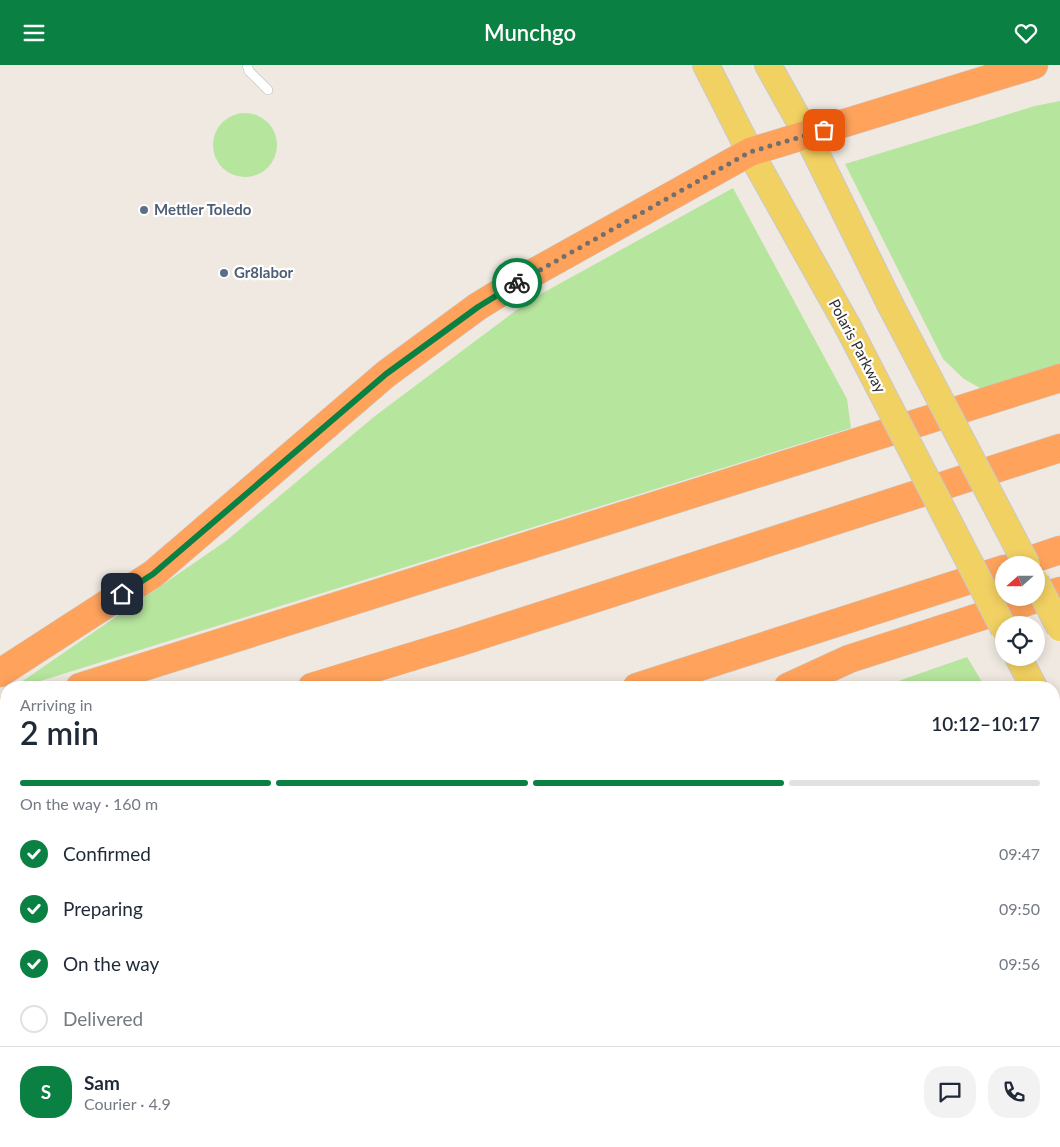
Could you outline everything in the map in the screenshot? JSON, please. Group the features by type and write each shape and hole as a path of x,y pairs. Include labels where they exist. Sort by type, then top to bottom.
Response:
{"highway":[{"path":"0,673 153,574 386,374 478,307 524,279 750,152 1034,65"},
{"path":"99,681 1060,378"},
{"path":"332,681 460,642 1060,448"},
{"path":"1042,556 1060,550"},
{"path":"657,681 995,572"},
{"path":"801,681 850,659 1060,591"}],"main road":[{"name":"Polaris Parkway","path":"706,65 750,152 847,325 997,616"},
{"path":"768,65 806,135 890,304 1022,556"},
{"path":"1045,600 1060,628"},
{"path":"1023,666 1031,681"}],"lane":[{"path":"247,65 249,71 268,90"}],"green space":[{"path":"1060,101 1060,370 989,393 964,379 943,359 845,164 1035,106"},
{"path":"245,113 257,115 268,122 275,133 277,145 275,157 268,168 257,175 245,177 233,175 222,168 215,157 213,145 215,133 222,122 233,115"},
{"path":"733,188 847,399 851,428 40,681 23,681 226,541 375,416 530,300"},
{"path":"967,657 981,681 898,681"}],"way so far":[{"path":"517,283 750,152 824,130"}],"place":[{"name":"Mettler Toledo","path":"144,210"},
{"name":"Gr8labor","path":"224,273"}],"route":[{"path":"122,594 153,574 386,374 478,307 517,283"}]}
